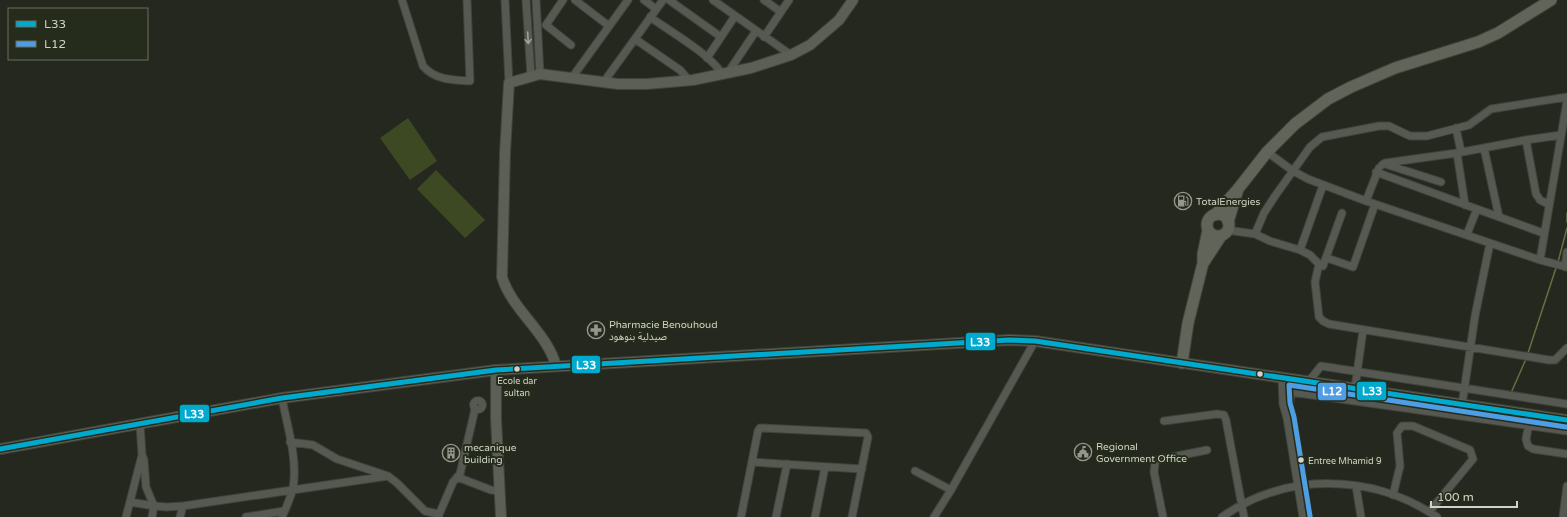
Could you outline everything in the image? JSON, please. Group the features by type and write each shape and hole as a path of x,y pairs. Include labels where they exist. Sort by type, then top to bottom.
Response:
{"main road":[{"path":"556,366 552,352 508,290 502,277 509,83 535,75 604,83 647,84 689,80 725,74 791,56 825,34 846,11 853,0"},
{"path":"1182,363 1188,323 1203,263 1208,221 1238,189 1267,152 1311,112 1350,87 1395,68 1492,36 1516,24 1551,0"},
{"path":"1203,263 1226,229 1238,189"},
{"path":"1215,215 1222,215 1226,229"},
{"path":"1208,230 1213,235 1226,229"},
{"path":"0,449 282,398 496,370 1009,340 1035,341 1567,420"},
{"path":"496,370 501,517"}],"street":[{"path":"402,0 423,66 430,75 470,81 467,0"},
{"path":"505,0 509,83"},
{"path":"526,0 535,75"},
{"path":"535,75 536,0"},
{"path":"563,0 546,25 571,45"},
{"path":"575,0 610,26"},
{"path":"571,79 628,0"},
{"path":"644,0 656,9"},
{"path":"604,83 662,0"},
{"path":"669,0 721,37"},
{"path":"712,0 791,56"},
{"path":"764,0 781,12"},
{"path":"764,37 790,0"},
{"path":"707,58 735,16"},
{"path":"650,17 707,58 725,74 756,30"},
{"path":"635,38 680,70 689,80"},
{"path":"1255,234 1264,213 1293,171 1316,141 1329,135 1379,126 1389,126 1406,135 1422,136 1469,125 1491,109 1567,97"},
{"path":"1540,260 1543,233 1567,101"},
{"path":"1456,128 1465,205"},
{"path":"1366,201 1376,172 1382,165 1388,162 1459,153 1561,135"},
{"path":"1526,140 1536,194 1540,200 1548,204"},
{"path":"1484,148 1499,217"},
{"path":"1267,152 1293,171 1322,185 1540,260 1566,267 1567,252"},
{"path":"1382,165 1390,165 1441,182"},
{"path":"1376,172 1543,233"},
{"path":"1300,250 1322,185"},
{"path":"1327,258 1353,267 1375,204"},
{"path":"1467,234 1477,209"},
{"path":"1226,229 1255,234 1270,241 1300,250 1310,255 1323,266 1342,213"},
{"path":"1462,405 1470,346 1490,243"},
{"path":"1319,264 1315,282 1320,317 1323,321 1329,324 1549,360 1555,360 1567,348"},
{"path":"1355,388 1363,330"},
{"path":"934,517 952,490 1035,341"},
{"path":"1309,381 1321,366 1567,404"},
{"path":"1286,378 1291,392 1288,418"},
{"path":"1286,378 1283,404 1288,418 1303,517"},
{"path":"1291,392 1567,431"},
{"path":"246,517 283,514 293,489 294,479 290,442 282,398"},
{"path":"290,442 313,445 337,459 388,476 425,510 438,515 457,477 460,474 475,409"},
{"path":"1164,421 1216,414 1224,415 1244,517"},
{"path":"1531,414 1526,443 1530,448 1567,454"},
{"path":"140,424 146,487 154,506 152,517"},
{"path":"1222,517 1241,504 1276,490 1321,483 1356,486 1393,495 1433,515 1473,458 1470,450 1413,426 1402,426 1397,433 1400,466 1393,495"},
{"path":"741,517 758,431 760,428 866,433 868,437 852,517"},
{"path":"1162,517 1154,472 1155,463 1157,460 1207,450"},
{"path":"126,517 142,455"},
{"path":"752,462 862,469"},
{"path":"776,517 787,464"},
{"path":"815,517 825,467"},
{"path":"915,471 952,490"},
{"path":"130,502 167,508 388,476"},
{"path":"457,477 491,490 499,491"},
{"path":"1356,486 1362,517"},
{"path":"1563,517 1567,486"},
{"path":"180,517 183,506"}],"green space":[{"path":"408,118 437,161 410,180 380,138"},
{"path":"436,170 485,220 465,238 417,189"}],"waterway":[{"path":"1567,213 1567,222"},
{"path":"1558,262 1567,228"},
{"path":"1528,353 1556,268"},
{"path":"1511,393 1526,359"}],"transit line":[{"name":"L33","path":"0,449 282,398 496,370 1009,340 1035,341 1567,420"},
{"name":"L12","path":"1310,516 1294,417 1290,403 1289,385 1566,427"}],"place":[{"name":"TotalEnergies","path":"1183,201"},
{"name":"Pharmacie Benouhoud صيدلية بنوهود","path":"596,330"},
{"name":"Ecole dar sultan","path":"517,369"},
{"name":"Regional Government Office","path":"1083,452"},
{"name":"mecanique building","path":"451,453"},
{"name":"Entree Mhamid 9","path":"1301,460"}]}
